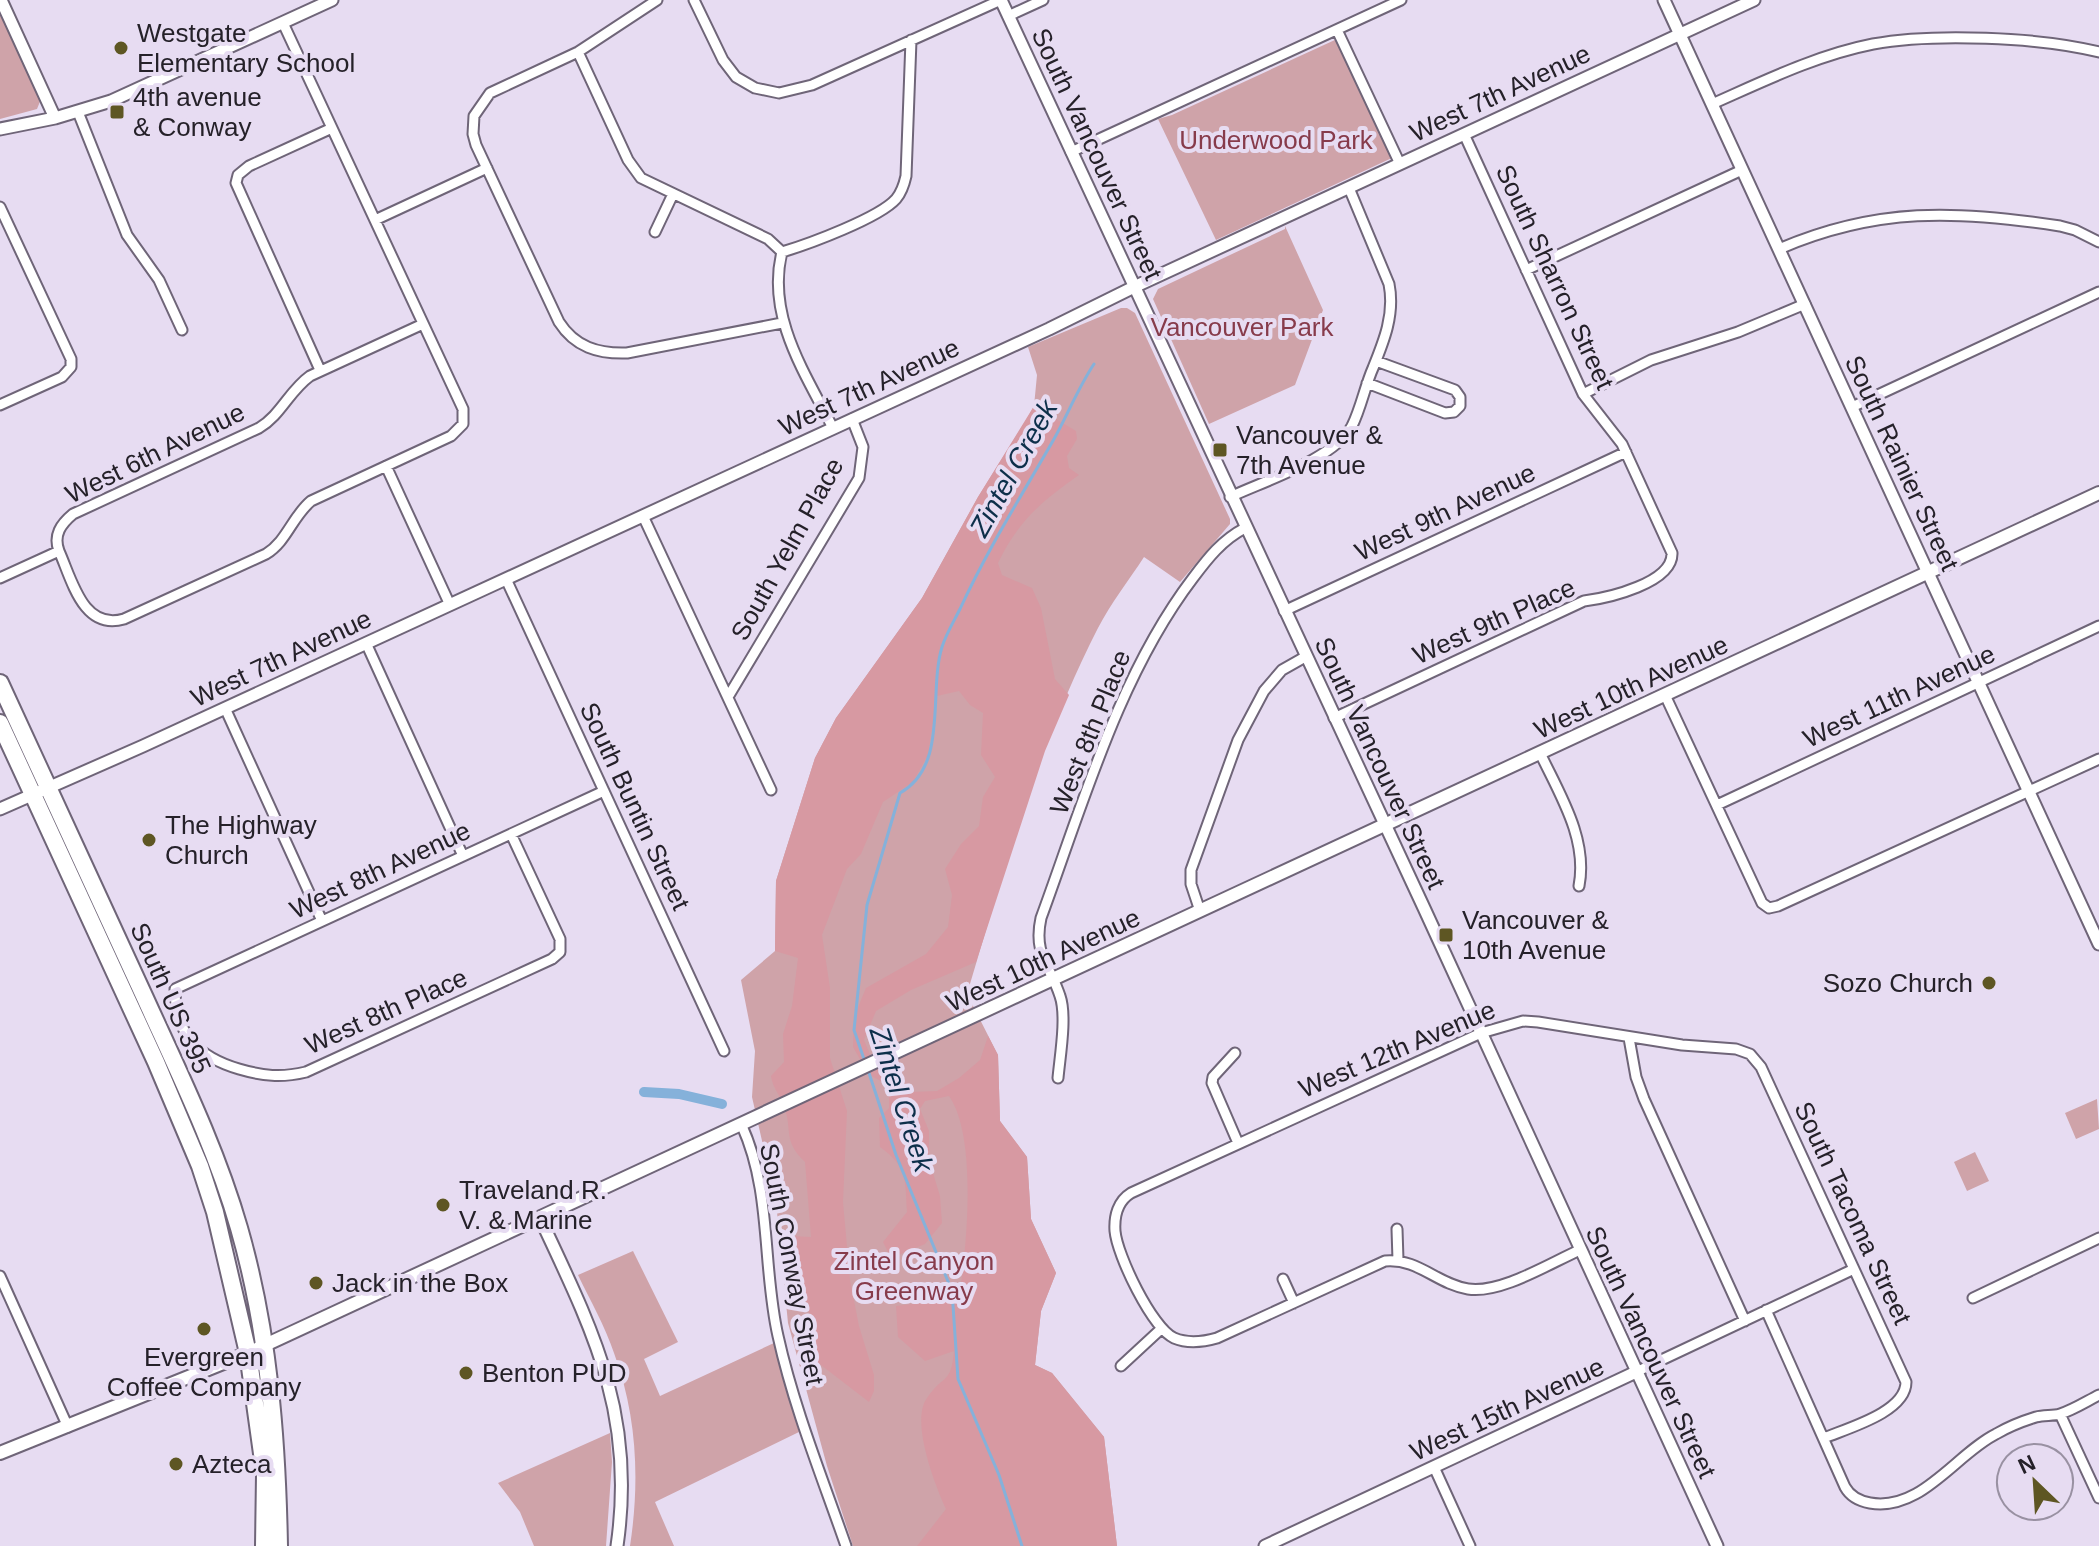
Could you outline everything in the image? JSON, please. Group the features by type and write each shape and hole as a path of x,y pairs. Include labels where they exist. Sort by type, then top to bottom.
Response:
{"highway":[{"name":"South US 395","path":"0,683 41,791 200,1166 215,1212 248,1353 265,1475 264,1546"},
{"name":"South US 395","path":"0,723 41,791 215,1156 240,1230 265,1345 278,1457 279,1546"}],"main road":[{"name":"West 10th Avenue","path":"0,1453 248,1353 2099,493"}],"street":[{"path":"1,0 55,118"},
{"path":"0,129 78,112 129,93 332,0"},
{"path":"657,0 578,52 490,93 477,109 473,134 559,322 565,332 590,350 627,353 782,323"},
{"path":"694,0 728,68 745,83 766,92 790,92 812,85 1001,0"},
{"name":"South Vancouver Street","path":"1001,0 1717,1546"},
{"path":"1008,16 1043,0"},
{"path":"1071,152 1401,0"},
{"name":"South Rainier Street","path":"1664,0 2099,944"},
{"name":"West 7th Avenue","path":"0,809 1053,327 1754,0"},
{"path":"0,578 59,551 84,608 102,620 117,621 266,554 283,541 298,514 311,501 451,436 463,424 463,409 283,23"},
{"path":"1337,30 1400,164"},
{"path":"1712,104 1808,63 1875,44 1973,39 2043,43 2099,52"},
{"path":"782,252 875,214 894,201 902,191 906,176 911,40"},
{"path":"578,52 635,171 649,184 768,239 782,252"},
{"path":"78,112 127,235 159,280 182,330"},
{"path":"320,370 237,190 238,175 249,166 332,128"},
{"name":"South Sharron Street","path":"1464,134 1583,394 1626,452 1672,553 1671,565"},
{"path":"375,220 487,168"},
{"path":"1526,270 1742,170"},
{"path":"1230,497 1312,460 1336,443 1351,427 1388,328 1392,298 1349,188"},
{"path":"655,232 673,194"},
{"path":"0,207 70,353 71,367 62,377 0,405"},
{"path":"1779,249 1824,231 1869,219 1943,215 2060,226 2099,242"},
{"path":"782,252 778,275 782,323 833,428"},
{"path":"1852,407 2099,292"},
{"path":"1583,394 1651,360 1738,332 1805,304"},
{"name":"West 6th Avenue","path":"59,551 58,531 73,514 267,423 302,382 320,370 423,324"},
{"path":"1367,383 1445,413 1454,412 1460,406 1460,397 1455,390 1376,361"},
{"name":"South Yelm Place","path":"728,697 859,478 863,447 852,419"},
{"name":"West 9th Avenue","path":"1284,611 1626,452"},
{"path":"386,466 450,605"},
{"path":"643,516 771,790"},
{"name":"West 8th Place","path":"1058,1078 1061,996 1038,946 1041,918 1127,689 1166,616 1184,590 1225,540 1245,528"},
{"name":"West 9th Place","path":"1334,718 1584,601 1611,598 1662,574 1671,565"},
{"name":"South Buntin Street","path":"506,579 724,1051"},
{"name":"West 11th Avenue","path":"1717,805 2099,626"},
{"path":"366,643 463,856"},
{"path":"1200,911 1191,884 1191,870 1238,740 1273,679 1305,657"},
{"path":"1665,695 1762,903 1769,908 2099,759"},
{"path":"225,708 322,921"},
{"path":"1540,753 1566,808 1581,851 1579,886"},
{"name":"West 8th Avenue","path":"175,989 604,791"},
{"name":"West 8th Place","path":"175,989 178,1015 186,1033 196,1049 216,1062 263,1075 289,1076 325,1065 552,959 560,952 560,939 511,834"},
{"name":"West 12th Avenue","path":"1161,1329 1140,1294 1117,1243 1115,1219 1124,1197 1238,1143 1481,1033 1529,1021 1629,1038 1736,1049 1750,1054"},
{"path":"1629,1038 1636,1077 1644,1099 1745,1321"},
{"path":"1235,1053 1213,1077 1212,1083 1238,1143"},
{"name":"South Tacoma Street","path":"1750,1054 1761,1067 1906,1382 1905,1394 1896,1406 1824,1438"},
{"name":"South Conway Street","path":"742,1126 760,1178 778,1335 799,1412 846,1546"},
{"path":"540,1218 600,1354 615,1407 622,1446 623,1479 617,1546"},
{"path":"1397,1229 1398,1260"},
{"path":"1973,1298 2099,1238"},
{"path":"1121,1366 1161,1329 1175,1339 1201,1342 1217,1338 1371,1266 1398,1260 1413,1263 1451,1283 1467,1289 1480,1289 1501,1285 1580,1250"},
{"name":"West 15th Avenue","path":"1265,1546 1854,1269"},
{"path":"0,1276 68,1427"},
{"path":"1283,1279 1294,1303"},
{"path":"1766,1310 1849,1494 1873,1504 1895,1502 1918,1492 1997,1433 2032,1418 2060,1414 2099,1395"},
{"path":"2060,1414 2099,1498"},
{"path":"1434,1467 1470,1546"}],"green space":[{"path":"0,12 41,99 37,109 0,119"},
{"name":"Underwood Park","path":"1337,39 1394,157 1216,240 1158,119"},
{"name":"Vancouver Park","path":"1285,226 1323,310 1295,385 1209,424 1153,299 1158,289 1285,229"},
{"name":"Zintel Canyon Greenway","path":"1121,308 1135,313 1230,524 1180,582 1144,557 1103,619 1077,672 1040,762 967,994 998,1055 1000,1121 1027,1157 1031,1219 1056,1273 1041,1311 1035,1365 1052,1373 1104,1437 1117,1546 853,1546 827,1466 788,1323 776,1202 752,1097 755,1051 741,980 775,951 776,881 815,758 836,718 922,598 978,497 1034,406 1037,375 1028,347"},
{"path":"2097,1099 2099,1129 2076,1139 2065,1113"},
{"path":"1975,1152 1989,1181 1967,1191 1954,1162"},
{"path":"633,1251 678,1342 644,1359 660,1396 774,1343 799,1432 655,1502 674,1546 630,1546 635,1473 628,1400 602,1323 578,1275"},
{"path":"610,1433 612,1462 606,1546 534,1546 520,1512 498,1483"}],"shaded area":[{"path":"1034,406 1076,431 1077,439 1067,456 1069,468 1079,475 1032,513 1014,535 998,563 1002,575 1032,588 1041,608 1055,679 1069,695 1045,751 976,962 911,990 876,1011 864,1040 871,1057 892,1076 889,1085 869,1075 853,1047 854,1017 866,988 926,954 948,927 952,895 945,869 961,844 979,826 983,797 995,777 981,755 983,713 970,705 959,691 937,696 928,755 913,782 883,802 861,854 847,869 822,935 830,988 830,1058 847,1111 843,1202 850,1280 859,1326 874,1375 874,1391 869,1402 804,1352 810,1316 785,1258 790,1236 811,1237 805,1162 793,1147 787,1114 771,1076 784,1062 783,1034 792,1006 798,958 775,951 776,881 815,758 836,718 922,598 978,497"},
{"path":"988,1036 998,1055 1000,1121 1027,1157 1031,1219 1056,1273 1041,1311 1035,1365 1052,1373 1104,1437 1117,1546 917,1546 946,1509 926,1453 921,1422 922,1408 951,1369 954,1351 925,1361 898,1337 896,1306 937,1301 960,1291 967,1219 967,1163 958,1114 949,1096 925,1101 920,1109 929,1131 929,1160 940,1196 942,1223 925,1244 891,1258 883,1242 907,1212 903,1175 896,1161 880,1147 879,1118 889,1108 889,1085 911,1092 937,1091 980,1060"}],"waterway":[{"name":"Zintel Creek","path":"865,1062 854,1030 867,905 900,793 915,781 931,747 942,647 982,565 1094,364"},
{"name":"Zintel Creek","path":"868,1070 896,1155 952,1291 958,1379 999,1475 1022,1546"},
{"path":"644,1092 679,1094 722,1104"}],"place":[{"name":"Westgate Elementary School","path":"121,48"},
{"name":"4th avenue & Conway","path":"117,112"},
{"name":"Vancouver & 7th Avenue","path":"1220,450"},
{"name":"The Highway Church","path":"149,840"},
{"name":"Vancouver & 10th Avenue","path":"1446,935"},
{"name":"Sozo Church","path":"1989,983"},
{"name":"Traveland R. V. & Marine","path":"443,1205"},
{"name":"Jack in the Box","path":"316,1283"},
{"name":"Evergreen Coffee Company","path":"204,1329"},
{"name":"Benton PUD","path":"466,1373"},
{"name":"Azteca","path":"176,1464"}]}
